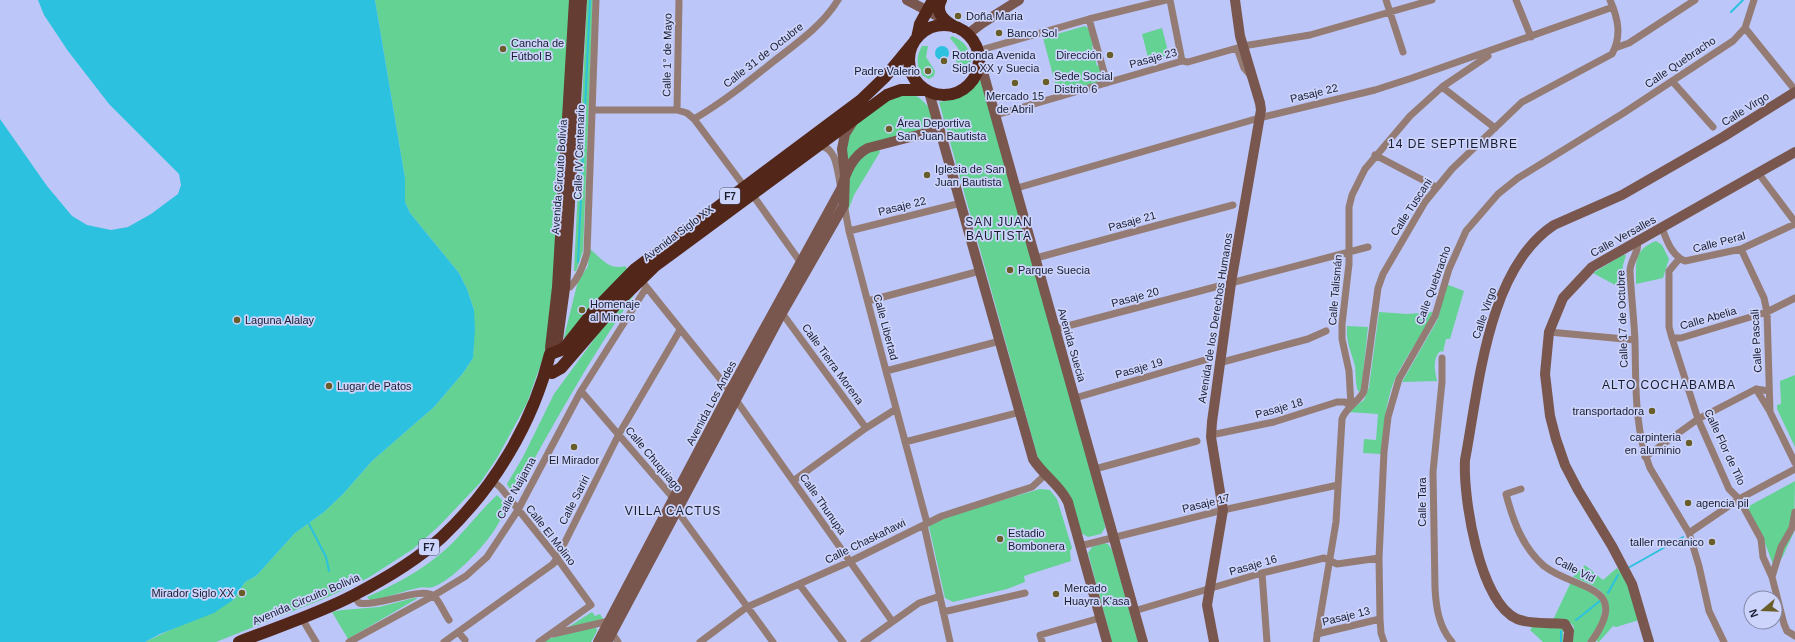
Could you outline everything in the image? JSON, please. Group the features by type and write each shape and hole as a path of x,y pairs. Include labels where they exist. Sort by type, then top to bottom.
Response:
{"highway":[{"path":"941,0 939,11 944,20"},
{"name":"Avenida Siglo XX","path":"546,371 552,373 562,368 643,283 655,266 876,87 916,40 920,24 930,5"},
{"name":"F7","path":"944,20 968,34"},
{"name":"F7","path":"957,28 936,26 924,32 916,40 909,57 910,68 914,78 927,91 940,95 950,95 964,89 972,81 977,72 978,52"},
{"path":"968,34 978,52"},
{"name":"Avenida Siglo XX","path":"550,354 561,350 566,346 593,312 635,269 748,190 817,146 856,117 894,92 927,91"},
{"name":"Avenida Circuito Bolivia","path":"239,642 353,595 387,577 442,537 471,506 492,480 525,424 546,371 550,354"}],"main road":[{"name":"Avenida Circuito Bolivia","path":"550,354 558,339 574,0"},
{"name":"Avenida Circuito Bolivia","path":"561,287 582,0"}],"street":[{"name":"Calle IV Centenario","path":"561,287 570,287 574,283 585,260 586,253 596,0"},
{"name":"Calle 1° de Mayo","path":"677,110 680,0"},
{"name":"Calle 31 de Octubre","path":"694,119 722,102 809,33 827,16 838,0"},
{"path":"907,0 930,5 944,20"},
{"path":"968,34 1019,0"},
{"path":"978,52 1089,19 1166,0"},
{"path":"1170,0 1182,61"},
{"name":"Avenida de los Derechos Humanos","path":"1214,642 1207,605 1223,510 1211,435 1219,363 1231,283 1261,110 1236,18 1235,0"},
{"path":"1386,0 1403,52"},
{"path":"1243,46 1310,36 1432,0"},
{"path":"1516,0 1531,37"},
{"name":"Calle Tuscani","path":"1352,406 1361,397 1364,391 1376,299 1383,274 1425,202 1436,187 1452,169 1530,96 1606,58 1615,48 1629,43 1695,0"},
{"name":"Calle Quebracho","path":"1384,642 1381,633 1380,619 1379,558 1384,452 1388,417 1399,379 1435,316 1449,269 1466,231 1498,194 1518,178 1672,82 1732,41 1745,28 1754,0"},
{"path":"1612,3 1618,30 1615,48"},
{"name":"Pasaje 22","path":"1016,188 1259,118 1375,90 1531,37 1612,3"},
{"path":"1089,19 1107,83"},
{"path":"1745,28 1795,91"},
{"name":"Pasaje 23","path":"996,115 1182,61 1188,62 1237,48 1244,68 1253,78"},
{"name":"Calle Talismán","path":"1352,406 1349,371 1342,339 1349,252 1349,207 1352,195 1365,169 1375,155 1410,116 1442,87 1472,65 1501,48"},
{"name":"Avenida Suecia","path":"978,52 1143,642"},
{"path":"1672,82 1713,127"},
{"path":"1442,87 1495,128"},
{"path":"927,91 939,125 1033,459 1045,475 1065,496 1107,642"},
{"name":"Calle Virgo","path":"1568,642 1569,632 1565,624 1518,619 1503,607 1482,568 1472,527 1464,473 1465,460 1485,348 1493,320 1507,284 1527,251 1544,231 1554,225 1622,195 1730,133 1795,91"},
{"path":"592,110 677,110 687,113 694,119 748,190 801,263"},
{"name":"Avenida Los Andes","path":"609,637 678,512 782,313 844,205 846,175 843,142 845,134 856,117"},
{"name":"Avenida Los Andes","path":"598,642 730,391 841,189 846,175 861,152 926,133 939,125"},
{"name":"Calle Libertad","path":"817,146 827,147 833,152 849,231 926,524 950,642"},
{"name":"Calle Versalles","path":"1646,640 1632,584 1612,546 1578,490 1565,465 1556,439 1550,416 1544,374 1548,332 1563,298 1571,287 1592,268 1759,174 1795,152"},
{"path":"1375,155 1436,187"},
{"path":"1759,174 1795,223"},
{"name":"Pasaje 22","path":"849,231 961,202"},
{"name":"Pasaje 21","path":"1036,258 1233,205"},
{"name":"Calle Peral","path":"1662,228 1668,242 1679,259 1685,261 1741,250 1795,223"},
{"name":"Calle 17 de Octubre","path":"1637,242 1638,247 1630,265 1635,340 1637,408 1645,457 1689,534 1699,566 1709,611 1724,642"},
{"path":"1231,283 1368,247"},
{"name":"Calle Pascali","path":"1741,250 1764,298 1767,312 1770,412"},
{"name":"Calle Flor de Tilo","path":"1679,259 1669,271 1669,327 1672,338 1698,418 1730,489 1739,499 1762,539 1763,557 1772,577 1784,624 1787,631 1795,636"},
{"path":"868,301 980,271"},
{"path":"643,283 730,391"},
{"name":"Calle Naijama","path":"349,642 433,596 466,576 482,562 496,545 518,510 582,391 643,283"},
{"name":"Pasaje 20","path":"1056,329 1219,286"},
{"name":"Calle Abelia","path":"1672,338 1681,338 1767,312 1795,298"},
{"name":"Calle Tierra Morena","path":"782,313 866,428"},
{"name":"Calle Sariri","path":"444,642 553,564 619,434 680,330"},
{"path":"1219,363 1301,341 1326,330"},
{"path":"1548,332 1635,340"},
{"path":"886,371 1000,341"},
{"name":"Calle Tara","path":"1442,358 1442,382 1433,472 1435,588 1436,605 1440,620 1452,642"},
{"name":"Pasaje 19","path":"1075,398 1208,359"},
{"path":"1645,457 1698,418 1756,389 1769,391"},
{"name":"Calle Pascali","path":"1756,389 1770,412 1795,463"},
{"name":"Calle Chuquiago","path":"582,391 674,499 678,512 773,642"},
{"name":"Calle Thunupa","path":"736,400 892,622"},
{"name":"Pasaje 18","path":"1211,435 1274,422 1336,402 1345,402 1352,406"},
{"path":"1316,642 1336,522 1342,419 1344,412 1352,406"},
{"path":"793,481 866,428 896,409"},
{"path":"905,442 1020,412"},
{"path":"1095,469 1197,440"},
{"path":"1689,534 1739,499 1795,470"},
{"name":"Calle Chaskañawi","path":"700,642 747,607 849,562 942,516 1032,487 1045,475"},
{"name":"Calle El Molino","path":"492,480 501,488 557,558 591,605 548,636"},
{"name":"Pasaje 17","path":"1080,546 1223,510 1338,485"},
{"name":"Calle Vid","path":"1521,489 1506,494 1516,526 1532,554 1545,566 1590,587 1604,599 1606,614 1603,624 1591,642"},
{"path":"1772,577 1781,547 1792,528 1795,512"},
{"name":"Pasaje 16","path":"1134,611 1209,590 1262,573 1324,558 1337,564 1379,558"},
{"path":"1262,573 1267,642"},
{"path":"799,584 843,642"},
{"path":"353,595 359,602 365,604 423,592 433,596 449,620"},
{"path":"943,612 1024,593"},
{"path":"864,642 919,603 940,596"},
{"path":"301,617 316,642"},
{"path":"1040,638 1100,618"},
{"name":"Pasaje 13","path":"1317,634 1380,619"},
{"path":"539,642 548,636 609,621"},
{"path":"458,633 465,640"},
{"path":"609,637 618,642"}],"shaded area":[{"name":"Laguna Alalay","path":"38,0 375,0 405,178 405,202 410,213 459,273 467,289 474,310 475,329 473,358 463,373 434,407 372,461 343,494 324,512 295,533 256,576 245,582 233,600 214,613 160,634 145,642 0,642 0,119 47,186 72,216 87,225 111,230 128,227 151,214 178,194 181,185 179,174 109,104 68,51 44,15"},
{"path":"375,0 570,0 551,321 544,355 527,403 497,458 480,483 438,527 413,549 368,578 328,597 216,642 145,642 233,600 245,582 256,576 295,533 324,512 343,494 372,461 434,407 463,373 473,358 474,310 467,289 459,273 410,213 405,202 405,178"},
{"path":"587,0 593,0 583,251 576,271 574,271"},
{"path":"1085,26 1089,29 1094,43 1092,47 1097,66 1099,65 1102,74 1099,82 1058,94 1043,38"},
{"path":"1162,28 1169,55 1149,61 1142,34"},
{"path":"952,36 960,40 968,49 971,61 968,68 961,68 956,62 958,48 950,38"},
{"path":"922,46 928,46 926,57 935,71 934,76 929,79 923,76 918,65 918,58"},
{"path":"942,46 947,48 949,53 947,58 942,60 937,58 935,53 937,48"},
{"name":"Parque Suecia","path":"981,77 1104,520 1105,528 1101,534 1088,537 1081,533 1070,495 1041,464 1037,455 939,102 963,96 972,89"},
{"name":"Área Deportiva San Juan Bautista","path":"913,94 925,103 931,111 932,121 930,126 863,148 847,163 845,144 855,126 886,101 899,95"},
{"path":"878,148 880,152 854,195 848,211 847,196 849,181 855,166 865,153"},
{"path":"1656,241 1662,245 1669,259 1663,278 1636,284 1637,258 1643,249"},
{"path":"589,248 609,265 614,267 625,266 628,270 565,339 564,337 578,281 588,266"},
{"path":"1623,255 1626,255 1623,265 1623,286 1615,285 1593,273"},
{"path":"1446,284 1464,291 1450,339 1446,339 1443,352 1440,351 1437,354 1435,366 1437,381 1402,382 1438,319"},
{"path":"634,293 572,392 516,492 512,493 507,484 523,457 554,394 598,334"},
{"path":"1379,312 1407,314 1433,312 1395,379 1385,416 1381,454 1363,453 1364,439 1376,440 1378,414 1348,412 1364,400 1369,387"},
{"path":"1347,326 1368,327 1361,392 1358,391 1357,388 1355,366 1347,338"},
{"path":"1795,375 1795,447 1777,409 1777,405 1781,404 1780,381"},
{"path":"1795,481 1794,532 1782,558 1774,567 1762,535 1748,509 1749,506"},
{"name":"Estadio Bombonera","path":"1040,489 1050,490 1057,499 1072,548 1070,551 1071,561 1024,576 1025,582 1007,589 953,602 945,598 929,527 931,524 945,517"},
{"path":"497,495 505,503 498,525 478,551 454,574 431,588 420,587 376,600 370,600 367,597 404,579 439,555 450,546"},
{"path":"1103,543 1108,544 1112,550 1138,642 1112,642 1088,553 1092,547"},
{"path":"1585,565 1603,580 1617,568 1627,579 1639,620 1616,627 1613,626 1599,642 1595,640 1608,606 1607,600 1600,590 1573,577"},
{"path":"1571,582 1584,587 1602,602 1600,619 1587,642 1573,642 1574,627 1571,623 1553,620"},
{"path":"418,598 348,639 332,612 379,607"},
{"path":"592,612 595,616 600,614 603,619 567,628"},
{"path":"596,626 597,631 591,642 544,642 548,639"},
{"path":"1533,626 1563,628 1563,642 1543,642 1530,630"}],"waterway":[{"path":"578,262 590,0"},
{"path":"1731,12 1743,0"},
{"path":"309,524 326,557 329,571"},
{"path":"1628,568 1683,537"},
{"path":"1608,593 1618,575"},
{"path":"1576,620 1600,601"},
{"path":"1561,631 1561,642"}],"place":[{"name":"Doña Maria","path":"958,16"},
{"name":"Banco Sol","path":"999,33"},
{"name":"Cancha de Fútbol B","path":"503,49"},
{"name":"Dirección","path":"1110,55"},
{"name":"Rotonda Avenida Siglo XX y Suecia","path":"944,61"},
{"name":"Padre Valerio","path":"928,71"},
{"name":"Sede Social Distrito 6","path":"1046,82"},
{"name":"Mercado 15 de Abril","path":"1015,83"},
{"name":"Área Deportiva San Juan Bautista","path":"889,129"},
{"name":"Iglesia de San Juan Bautista","path":"927,175"},
{"name":"Parque Suecia","path":"1010,270"},
{"name":"Homenaje al Minero","path":"582,310"},
{"name":"Laguna Alalay","path":"237,320"},
{"name":"Lugar de Patos","path":"329,386"},
{"name":"transportadora","path":"1652,411"},
{"name":"carpinteria en aluminio","path":"1689,443"},
{"name":"El Mirador","path":"574,447"},
{"name":"agencia pil","path":"1688,503"},
{"name":"Estadio Bombonera","path":"1000,539"},
{"name":"taller mecanico","path":"1712,542"},
{"name":"Mirador Siglo XX","path":"242,593"},
{"name":"Mercado Huayra K'asa","path":"1056,594"}],"district":[{"name":"14 DE SEPTIEMBRE","path":"1453,144"},
{"name":"SAN JUAN BAUTISTA","path":"999,229"},
{"name":"ALTO COCHABAMBA","path":"1669,385"},
{"name":"VILLA CACTUS","path":"673,511"}]}
